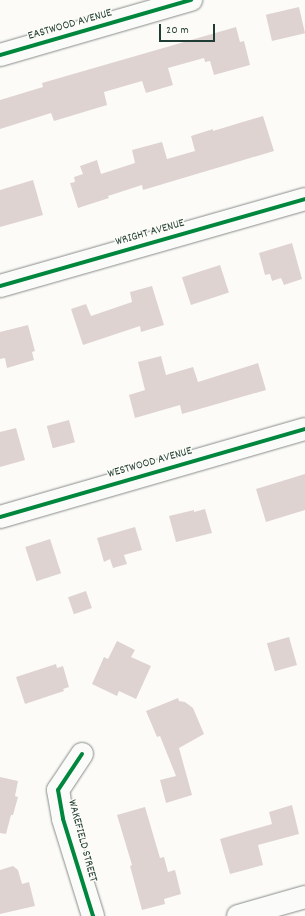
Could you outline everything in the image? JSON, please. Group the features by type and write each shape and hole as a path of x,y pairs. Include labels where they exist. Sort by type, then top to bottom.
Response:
{"street":[{"name":"EASTWOOD AVENUE","path":"0,55 191,0"},
{"name":"WRIGHT AVENUE","path":"0,286 305,199"},
{"name":"WESTWOOD AVENUE","path":"0,517 305,429"},
{"name":"WAKEFIELD STREET","path":"82,754 58,790 63,819 93,916"},
{"path":"238,916 305,897"}],"building":[{"path":"299,7 305,33 272,41 266,15"},
{"path":"236,27 240,42 244,41 250,65 214,75 210,61 205,62 204,58 168,68 173,85 146,93 142,81 104,92 107,105 54,121 51,113 0,129 0,100 43,87 42,83"},
{"path":"263,116 274,151 143,190 142,185 78,208 70,183 75,182 74,177 83,174 80,166 97,160 101,174 135,163 132,150 162,142 167,159 195,151 191,136"},
{"path":"33,180 43,215 0,227 0,190"},
{"path":"292,243 302,279 284,285 281,278 272,281 270,274 265,275 259,253"},
{"path":"220,265 229,293 191,305 182,277"},
{"path":"152,286 164,325 141,332 140,326 83,345 71,309 86,304 91,316 132,302 130,292"},
{"path":"28,325 35,351 32,352 34,360 7,368 5,358 0,359 0,332"},
{"path":"161,356 166,375 193,367 198,382 258,363 266,390 182,414 180,405 135,418 129,395 145,390 138,362"},
{"path":"69,420 75,442 53,448 47,426"},
{"path":"16,428 25,460 0,467 0,432"},
{"path":"305,474 305,510 266,522 256,489"},
{"path":"205,509 212,533 176,542 169,516"},
{"path":"135,527 142,550 124,555 127,564 113,568 110,559 104,562 97,538"},
{"path":"50,539 61,573 36,581 25,547"},
{"path":"86,591 92,608 74,614 68,597"},
{"path":"289,637 297,665 275,671 267,643"},
{"path":"117,641 135,650 131,657 151,666 136,699 119,691 117,696 92,684 104,657 108,659"},
{"path":"56,664 57,668 63,666 69,687 63,689 64,691 25,704 16,677"},
{"path":"178,698 179,701 185,702 193,708 204,734 179,748 192,795 166,803 160,780 176,776 160,736 157,737 146,711"},
{"path":"0,777 18,781 15,796 18,797 6,834 0,833"},
{"path":"292,805 299,834 258,845 263,865 230,874 220,839 272,824 269,812"},
{"path":"145,807 160,858 164,857 168,872 175,870 181,894 164,899 165,904 142,910 130,866 132,865 117,815"},
{"path":"13,866 18,870 22,884 29,882 35,906 0,914 0,870"}],"cycle path":[{"path":"0,55 191,0"},
{"path":"0,286 305,199"},
{"path":"0,517 305,429"},
{"path":"82,754 58,790 63,819 93,916"}]}
